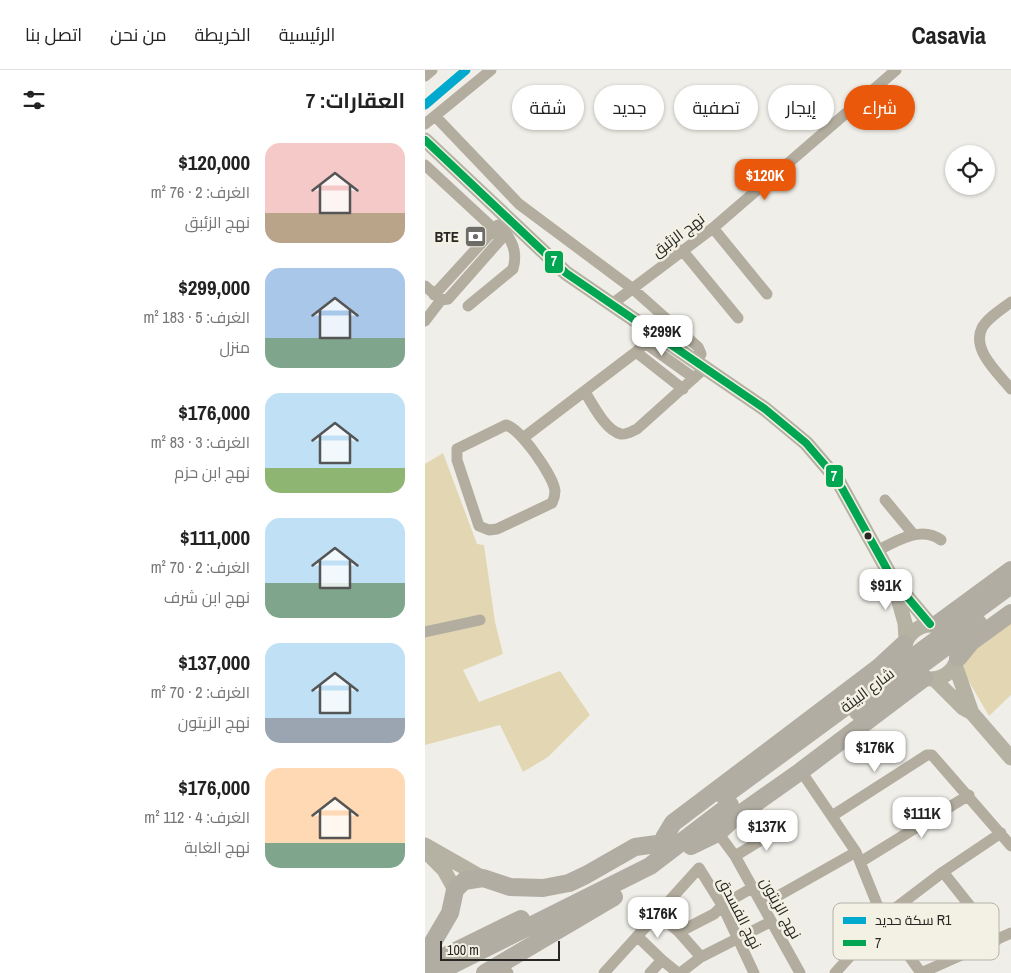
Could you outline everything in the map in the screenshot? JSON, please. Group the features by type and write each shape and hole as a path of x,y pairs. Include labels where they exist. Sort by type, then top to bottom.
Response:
{"highway":[{"path":"933,624 1011,570"},
{"name":"شارع البيئة","path":"584,895 633,876 650,866 727,800 1011,585"},
{"path":"435,973 584,895 661,841 727,800 1011,599"},
{"path":"957,661 971,642 1011,613"},
{"path":"430,973 430,951 450,913 455,890 464,881 483,878 509,887 543,888 569,883 586,876 635,848 661,841 673,823 879,668 905,642"},
{"path":"650,866 668,861 718,832 733,819 929,679"},
{"path":"485,973 622,893 633,876"},
{"path":"425,966 584,895"}],"main road":[{"path":"425,140 500,223 566,273 612,304 647,334 699,369 765,409 806,443 837,479 893,580 905,623 903,653 909,669 929,679 963,708 972,713 1011,758"},
{"path":"893,580 933,624 951,633 958,649 957,661 972,713"},
{"path":"905,642 916,628 933,624"},
{"path":"929,679 943,676 957,661"},
{"path":"425,845 483,878"},
{"path":"425,850 444,870 455,890"}],"street":[{"path":"425,76 432,70"},
{"path":"425,124 491,70"},
{"name":"نهج الزئبق","path":"612,304 713,228 896,70"},
{"path":"435,116 519,204 633,288 701,351 699,369 683,389 637,429 625,434 620,434 609,426 585,392"},
{"path":"425,165 500,223 513,244 515,255 513,269 468,306"},
{"path":"425,321 438,298 452,295 499,244 501,236 500,223"},
{"path":"713,228 767,294"},
{"path":"682,250 738,318"},
{"path":"425,286 438,298"},
{"path":"1011,302 983,327 980,334 983,355 1011,389"},
{"path":"523,438 636,352 647,334 657,310"},
{"path":"636,352 683,389"},
{"path":"506,425 512,426 523,438 549,475 555,490 555,496 552,502 497,529 483,528 479,526 457,460 457,449 506,425"},
{"path":"885,500 914,535"},
{"path":"877,551 914,535 931,534 941,540"},
{"path":"425,632 480,620"},
{"path":"832,816 929,755 935,757 1011,846"},
{"path":"801,772 859,857 877,903"},
{"path":"762,906 859,857 969,795"},
{"path":"735,856 786,825"},
{"name":"نهج الزيتون","path":"718,832 735,856 800,973"},
{"path":"903,903 943,872 1001,833"},
{"name":"نهج الفسدق","path":"657,913 699,868 722,905 754,973"},
{"path":"943,872 968,903"},
{"path":"679,932 714,914 722,905 753,888"},
{"path":"603,973 657,913 679,932 701,957"},
{"path":"637,936 661,960 679,973 701,957 770,922"},
{"path":"999,939 1011,933"},
{"path":"650,973 661,960"},
{"path":"835,973 847,960"},
{"path":"912,960 921,973 951,960"}],"shaded area":[{"path":"443,453 477,544 484,545 495,622 503,654 463,670 479,702 560,671 590,715 548,757 523,772 500,725 425,745 425,464"},
{"path":"1011,611 1011,695 989,716 961,668 962,655"}],"rail line":[{"name":"R1","path":"425,105 466,70"}],"transit line":[{"name":"7","path":"425,140 566,273 765,409 806,443 837,479 893,580 930,624"}],"place":[{"name":"BTE","path":"475,236"}]}
